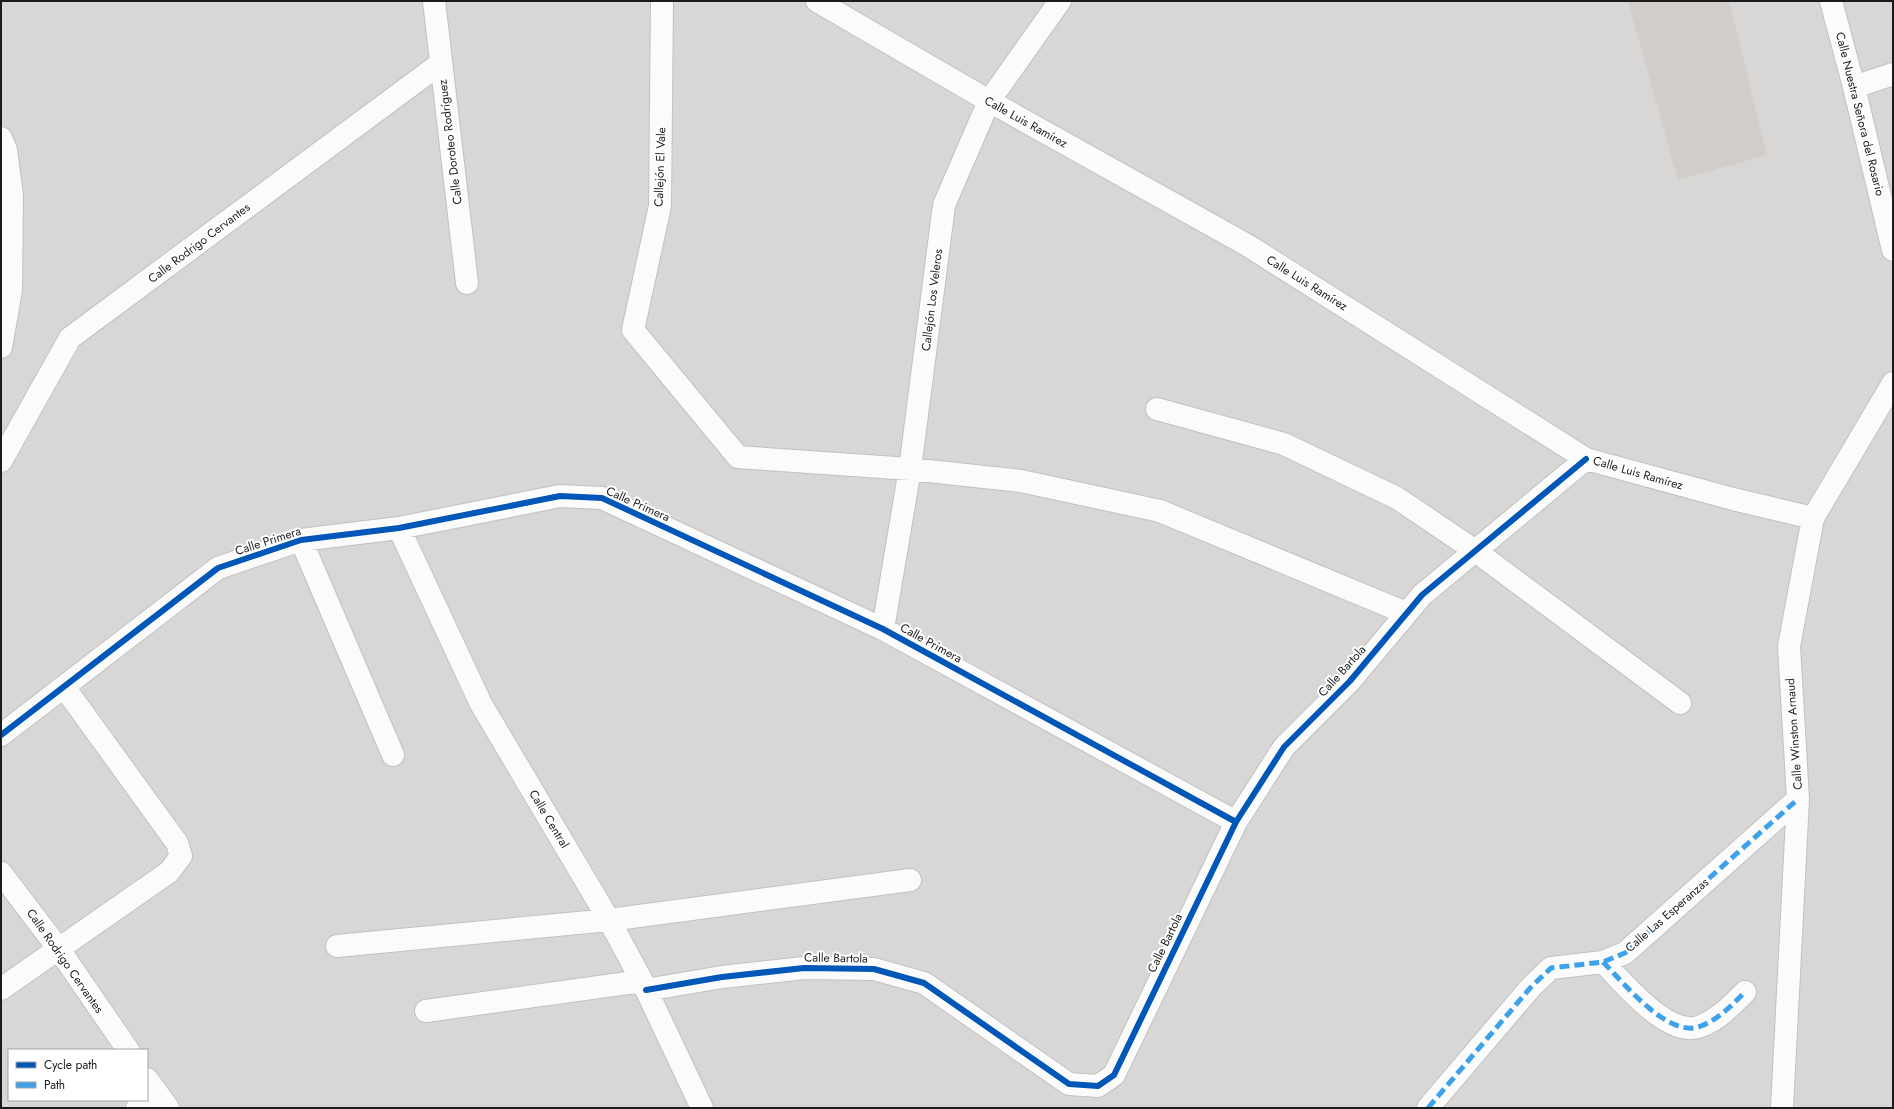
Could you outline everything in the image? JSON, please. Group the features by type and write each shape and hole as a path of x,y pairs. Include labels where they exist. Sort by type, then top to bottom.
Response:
{"street":[{"name":"Calle Doroteo Rodríguez","path":"434,1 467,283"},
{"name":"Callejón El Vale","path":"662,1 660,206 633,330 738,457 910,469"},
{"name":"Calle Luis Ramírez","path":"817,1 989,101 1247,245 1586,458 1733,499 1813,518"},
{"name":"Callejón Los Veleros","path":"883,629 910,469 944,205 989,101 1060,1"},
{"name":"Calle Nuestra Señora del Rosario","path":"1831,1 1854,87 1893,250"},
{"name":"Calle Rodrigo Cervantes","path":"1,461 70,338 441,63"},
{"path":"1854,87 1893,74"},
{"path":"1,138 6,150 12,196 11,290 1,346"},
{"name":"Calle Winston Arnaud","path":"1782,1108 1798,799 1789,646 1813,518 1893,383"},
{"path":"1157,409 1284,444 1396,498 1474,550 1680,703"},
{"name":"Calle Bartola","path":"426,1011 722,976 804,968 874,969 924,983 1069,1084 1098,1086 1114,1075 1236,822 1284,747 1350,681 1422,595 1586,458"},
{"path":"910,469 1021,481 1160,511 1406,613"},
{"name":"Calle Primera","path":"1,735 218,568 301,540 399,528 560,496 602,498 883,629 1236,822"},
{"name":"Calle Central","path":"399,528 481,704 609,920 644,985 702,1108"},
{"path":"301,540 393,754"},
{"path":"1,989 169,872 181,856 177,843 64,687"},
{"name":"Calle Las Esperanzas","path":"1428,1108 1532,987 1551,968 1603,962 1625,953 1798,799"},
{"name":"Calle Rodrigo Cervantes","path":"1,873 58,948 127,1049"},
{"path":"337,946 609,920 910,880"},
{"path":"1603,962 1651,1010 1676,1027 1700,1027 1723,1014 1745,992"},
{"path":"148,1101 158,1094"},
{"path":"137,1108 148,1101"}],"shaded area":[{"path":"1,1 1893,1 1893,1108 1,1108"}],"building":[{"path":"1628,1 1729,1 1767,155 1678,180"}],"marked path":[{"path":"1428,1108 1531,987 1551,968 1603,962 1625,953 1798,799"},
{"path":"1603,962 1634,995 1648,1007 1675,1025 1688,1028 1701,1026 1714,1020 1745,992"}],"cycle path":[{"path":"646,990 722,977 804,968 874,969 924,983 1069,1084 1098,1086 1114,1075 1236,822 1284,747 1350,681 1422,595 1586,459"},
{"path":"1,735 218,568 301,540 399,528 560,496 602,498 883,629 1236,822"}]}
